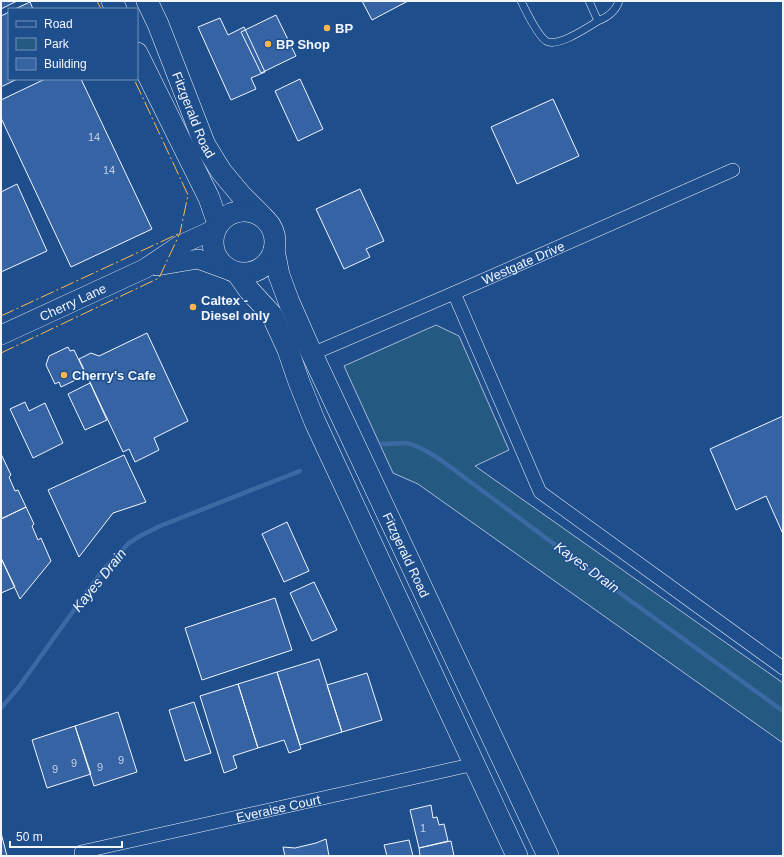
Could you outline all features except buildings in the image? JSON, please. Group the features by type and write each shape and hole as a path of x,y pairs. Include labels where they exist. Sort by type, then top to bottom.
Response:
{"main road":[{"name":"Fitzgerald Road","path":"147,1 158,24 205,145 221,171 241,195 262,216"},
{"name":"Fitzgerald Road","path":"138,55 209,198 217,226"},
{"path":"243,210 262,216 269,223 276,240 271,259 264,266 247,274 234,272 222,265 216,258 213,248 212,238 217,226 225,217 233,212 243,210"},
{"name":"Fitzgerald Road","path":"274,250 279,275 312,354 548,856"},
{"name":"Fitzgerald Road","path":"234,272 272,315 288,350 315,422 517,856"}],"street":[{"name":"Westgate Drive","path":"312,354 733,170"},
{"name":"Cherry Lane","path":"1,335 144,269 180,245 217,226"},
{"name":"Cherry Lane","path":"144,269 177,261 198,258 234,272"},
{"path":"454,293 540,492 783,668"},
{"name":"Everaise Court","path":"81,852 475,764"}],"lane":[{"path":"521,1 541,36 547,41 553,42 563,40 574,35 606,17 613,12 619,1"},
{"path":"588,1 598,21"}],"green space":[{"path":"436,325 459,336 509,450 475,466 783,683 783,743 418,484 393,473 344,366"}],"waterway":[{"name":"Kayes Drain","path":"382,444 408,443 421,448 441,460 624,596 783,711"},
{"name":"Kayes Drain","path":"1,708 18,688 102,571 129,543 160,526 300,471"}],"power":[{"path":"97,1 100,8"},
{"path":"1,353 159,278 180,233 188,195 134,80"},
{"path":"1,316 180,233"}],"place":[{"name":"BP","path":"327,28"},
{"name":"BP Shop","path":"268,44"},
{"name":"Caltex - Diesel only","path":"193,307"},
{"name":"Cherry's Cafe","path":"64,375"}]}
